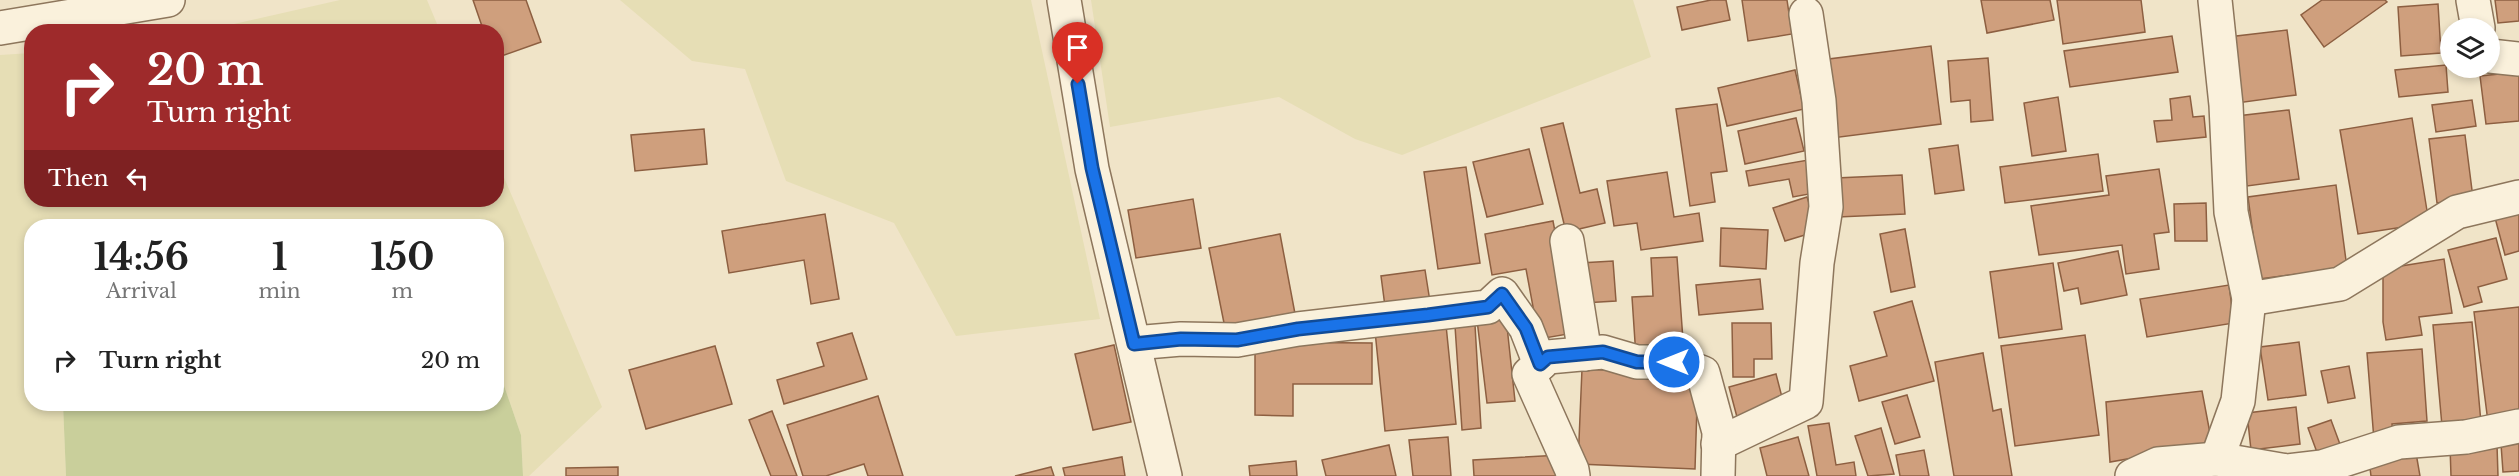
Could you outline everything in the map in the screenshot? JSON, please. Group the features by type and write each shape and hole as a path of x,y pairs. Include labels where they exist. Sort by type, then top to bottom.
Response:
{"street":[{"path":"0,28 168,0"},
{"path":"1064,0 1092,168 1165,476"},
{"path":"2215,0 2226,105 2231,212 2249,299 2238,401 2217,459"},
{"path":"2473,0 2476,18"},
{"path":"1719,444 1806,402 1817,262 1826,207 1819,101 1806,14"},
{"path":"2500,57 2519,59"},
{"path":"2249,299 2340,284 2457,212 2519,197"},
{"path":"1567,241 1585,354"},
{"path":"1134,344 1181,339 1237,340 1298,329 1466,310 1488,307 1502,294 1526,328 1540,364"},
{"path":"1573,476 1529,374 1548,357 1603,352 1637,362 1674,362 1703,373 1719,432 1718,476"},
{"path":"2132,476 2158,464 2217,459 2286,471 2322,467 2400,441 2466,436 2519,426"}],"shaded area":[{"path":"340,0 427,0 437,24 234,24"},
{"path":"620,0 1031,0 1100,319 956,336 894,223 786,181 745,69 692,61"},
{"path":"1091,0 1633,0 1651,57 1402,155 1355,139 1279,97 1110,127"},
{"path":"24,53 24,207 504,207 504,177 602,407 529,476 523,476 521,435 504,385 504,219 24,219 24,411 63,411 66,476 0,476 0,55"}],"green space":[{"path":"504,385 521,435 523,476 66,476 63,411 504,411"}],"building":[{"path":"473,0 526,0 541,42 504,55 504,24 481,24"},
{"path":"1711,0 1726,0 1730,20 1682,30 1677,7"},
{"path":"1742,0 1787,0 1792,34 1748,41"},
{"path":"1981,0 2050,0 2054,20 1987,33"},
{"path":"2057,0 2141,0 2145,32 2063,44"},
{"path":"2322,0 2385,0 2387,2 2324,47 2301,15"},
{"path":"2495,0 2519,0 2519,21 2500,23 2500,18 2497,18"},
{"path":"2438,4 2440,53 2401,56 2398,7"},
{"path":"2287,30 2296,95 2237,103 2228,37"},
{"path":"2172,36 2178,72 2070,87 2064,51"},
{"path":"1931,46 1941,124 1832,138 1821,60"},
{"path":"1988,58 1993,120 1971,122 1970,100 1951,102 1948,61"},
{"path":"2440,66 2440,78 2447,78 2448,92 2399,97 2395,70"},
{"path":"1795,70 1804,109 1727,126 1718,88"},
{"path":"2519,72 2519,121 2486,124 2480,78 2500,78 2500,74"},
{"path":"2190,96 2193,117 2204,116 2206,137 2157,142 2154,121 2172,120 2170,99"},
{"path":"2058,97 2066,151 2032,156 2024,103"},
{"path":"2472,100 2476,126 2436,132 2432,105"},
{"path":"1717,104 1727,171 1711,173 1715,202 1690,206 1676,109"},
{"path":"2289,110 2299,179 2247,186 2237,116"},
{"path":"1796,118 1804,151 1745,164 1738,131"},
{"path":"2412,118 2429,223 2358,234 2340,130"},
{"path":"1563,123 1580,193 1597,189 1605,223 1566,232 1541,128"},
{"path":"704,129 707,164 635,171 631,135"},
{"path":"2465,135 2473,198 2437,203 2429,139"},
{"path":"1958,145 1964,190 1935,194 1929,149"},
{"path":"1529,149 1543,204 1487,217 1473,162"},
{"path":"2098,154 2103,191 2005,203 2000,167"},
{"path":"1814,159 1820,192 1793,197 1789,179 1749,186 1746,171"},
{"path":"1466,167 1480,263 1438,269 1424,172"},
{"path":"2159,169 2169,232 2154,234 2159,269 2126,274 2122,245 2039,255 2031,206 2109,195 2106,176"},
{"path":"1667,172 1674,217 1699,213 1703,241 1641,250 1637,223 1614,226 1607,181"},
{"path":"1902,175 1905,214 1838,217 1836,178"},
{"path":"2336,185 2347,268 2259,279 2248,197"},
{"path":"1807,197 1818,231 1785,241 1773,208"},
{"path":"1193,199 1201,248 1136,258 1128,210"},
{"path":"2206,203 2207,241 2175,241 2174,204"},
{"path":"2519,207 2519,251 2505,255 2494,214"},
{"path":"825,214 839,299 811,304 804,260 729,273 722,231"},
{"path":"1553,221 1574,333 1539,339 1526,269 1492,275 1485,234"},
{"path":"1721,228 1768,230 1766,269 1720,266"},
{"path":"1905,229 1915,287 1891,292 1880,234"},
{"path":"1280,234 1296,319 1226,333 1209,248"},
{"path":"2496,238 2507,279 2478,287 2482,302 2464,307 2448,250"},
{"path":"2118,251 2127,295 2081,304 2078,288 2064,291 2058,263"},
{"path":"1677,257 1684,354 1636,357 1632,297 1653,296 1651,258"},
{"path":"2444,259 2452,313 2419,317 2422,335 2386,340 2383,322 2383,269"},
{"path":"1613,261 1616,301 1583,303 1580,263"},
{"path":"2053,263 2062,329 1999,338 1990,272"},
{"path":"1425,270 1431,308 1386,314 1381,276"},
{"path":"1760,279 1763,309 1699,315 1696,285"},
{"path":"2229,285 2234,323 2147,337 2140,299"},
{"path":"1912,301 1934,381 1859,401 1850,366 1887,356 1874,312"},
{"path":"2519,307 2519,418 2488,422 2474,312"},
{"path":"1506,317 1515,401 1487,403 1477,320"},
{"path":"2472,322 2481,423 2442,426 2433,325"},
{"path":"1732,323 1771,323 1772,359 1754,359 1754,377 1733,377"},
{"path":"1446,325 1456,424 1385,431 1375,331"},
{"path":"1475,325 1481,428 1462,430 1455,326"},
{"path":"852,333 867,379 784,404 777,380 824,366 817,343"},
{"path":"2085,335 2099,435 2015,446 2001,346"},
{"path":"1255,342 1372,343 1372,384 1293,384 1293,416 1255,415"},
{"path":"2299,342 2306,395 2268,400 2260,347"},
{"path":"1114,345 1131,422 1093,430 1075,354"},
{"path":"715,346 732,404 646,429 629,370"},
{"path":"2422,349 2427,421 2392,424 2393,438 2374,440 2367,353"},
{"path":"1983,353 1993,411 2001,409 2012,476 1954,476 1935,362"},
{"path":"2349,366 2355,398 2328,403 2321,371"},
{"path":"1582,369 1698,374 1695,469 1578,464"},
{"path":"1776,374 1784,405 1737,417 1729,387"},
{"path":"2202,391 2212,444 2110,462 2106,402"},
{"path":"1907,395 1920,437 1895,444 1882,402"},
{"path":"878,396 903,476 868,476 864,464 826,476 803,476 787,425"},
{"path":"2296,407 2300,444 2251,450 2247,413"},
{"path":"772,411 797,476 771,476 749,420"},
{"path":"2331,420 2341,447 2318,455 2308,428"},
{"path":"1829,423 1836,465 1854,462 1856,476 1817,476 1808,426"},
{"path":"1881,428 1894,474 1868,476 1855,436"},
{"path":"1448,437 1451,476 1413,476 1409,440"},
{"path":"1798,437 1809,476 1767,476 1760,448"},
{"path":"2519,442 2519,471 2503,472 2501,444"},
{"path":"1389,445 1396,476 1326,476 1322,460"},
{"path":"2497,445 2498,476 2451,476 2450,446"},
{"path":"1924,450 1929,476 1900,476 1896,455"},
{"path":"2416,453 2420,476 2371,476 2369,460"},
{"path":"1561,455 1562,476 1474,476 1473,460"},
{"path":"1122,457 1125,476 1065,476 1063,468"},
{"path":"1296,461 1297,476 1250,476 1249,466"},
{"path":"618,467 618,476 566,476 566,468"},
{"path":"1051,467 1054,476 1015,476"}],"route":[{"path":"1078,84 1092,168 1134,344 1181,339 1237,340 1298,329 1488,307 1502,294 1526,328 1540,364 1548,357 1603,352 1637,362 1674,362"}]}
